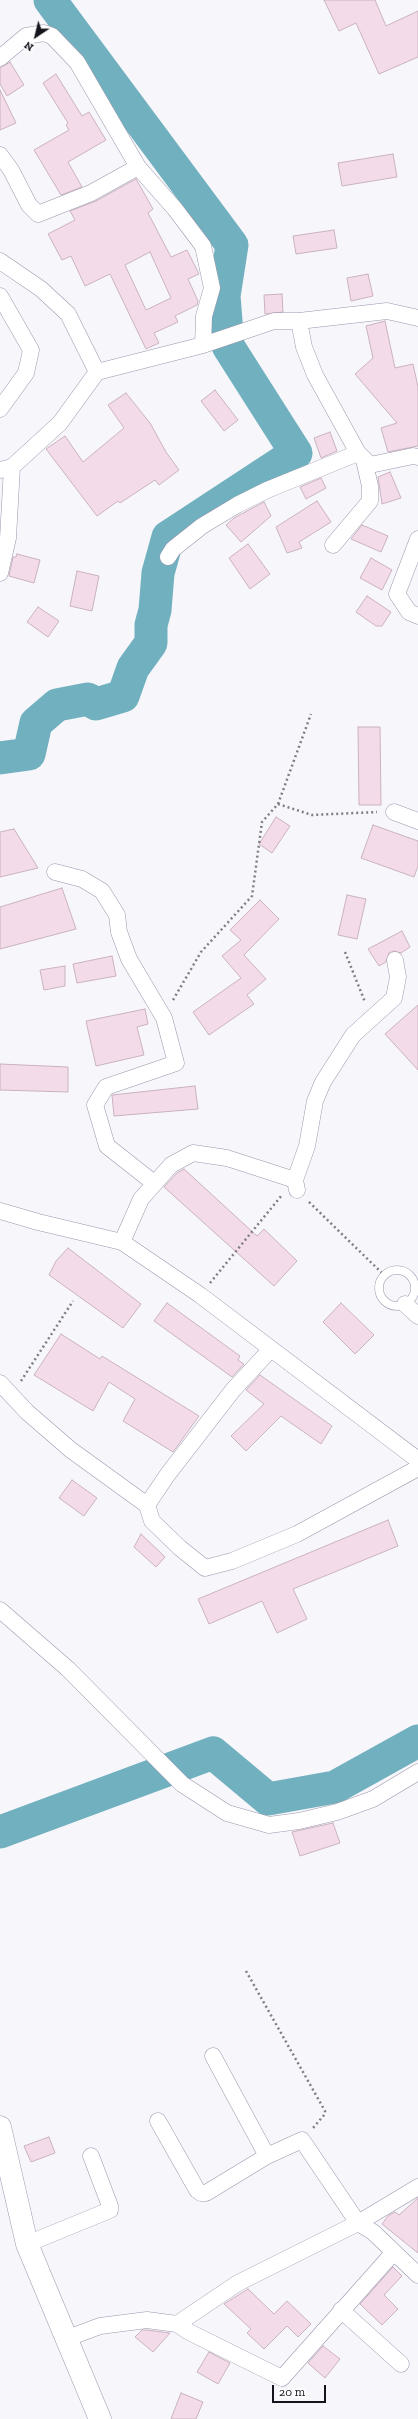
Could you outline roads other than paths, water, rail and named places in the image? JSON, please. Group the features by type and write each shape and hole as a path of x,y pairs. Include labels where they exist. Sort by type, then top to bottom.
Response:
{"street":[{"path":"0,58 26,36 44,33 52,36 78,62 138,167 203,246 212,288 204,316 203,345"},
{"path":"0,155 11,170 29,205 38,214 91,193 138,167"},
{"path":"0,261 41,288 68,314 97,372"},
{"path":"0,296 31,350 26,373 0,409"},
{"path":"0,573 8,538 6,468 60,423 97,372 203,345 274,321 299,321 387,311 418,318"},
{"path":"299,321 304,347 316,375 361,456 370,486 370,501 333,545"},
{"path":"361,456 370,465 406,457 418,457"},
{"path":"168,557 173,550 202,526 237,505 274,487 361,456"},
{"path":"418,539 397,594 409,612 418,616"},
{"path":"394,812 418,821"},
{"path":"55,872 82,879 102,891 117,916 119,932 129,959 164,1018 176,1063 106,1087 95,1104 107,1146 154,1183"},
{"path":"122,1242 141,1199 171,1165 193,1153 227,1158 296,1185 307,1146 315,1101 323,1082 353,1035 371,1018 386,1007 394,998 398,977 395,960"},
{"path":"0,1211 38,1222 122,1242 200,1296 418,1460"},
{"path":"405,1304 418,1316"},
{"path":"147,1505 168,1474 233,1390 270,1349"},
{"path":"5,1388 70,1450 147,1505 152,1521 180,1548 205,1568 232,1561 297,1534 418,1468"},
{"path":"0,1610 68,1669 161,1761 182,1784 227,1813 269,1825 299,1821 373,1799 418,1772"},
{"path":"213,2056 267,2156"},
{"path":"158,2121 197,2190 201,2193 206,2193 267,2156 302,2140 358,2224 373,2232 418,2275"},
{"path":"0,2127 27,2244 68,2338 100,2419"},
{"path":"27,2244 110,2210 110,2206 91,2156"},
{"path":"177,2324 238,2283 358,2224 418,2187"},
{"path":"68,2338 100,2326 147,2320 177,2324 189,2332 282,2378 394,2252"},
{"path":"341,2310 401,2364"}],"lane":[{"path":"392,1270 399,1270 409,1275 413,1280 415,1291 412,1297 405,1304 394,1306 383,1300 378,1286 384,1275 392,1270"}],"waterway":[{"path":"0,758 29,754 36,723 57,705 88,699 96,704 123,696 133,668 151,643 151,625 155,610 158,573 168,537 296,453 228,346 224,296 232,245 50,0"},
{"path":"0,1832 213,1753 268,1799 335,1787 418,1741"}]}
